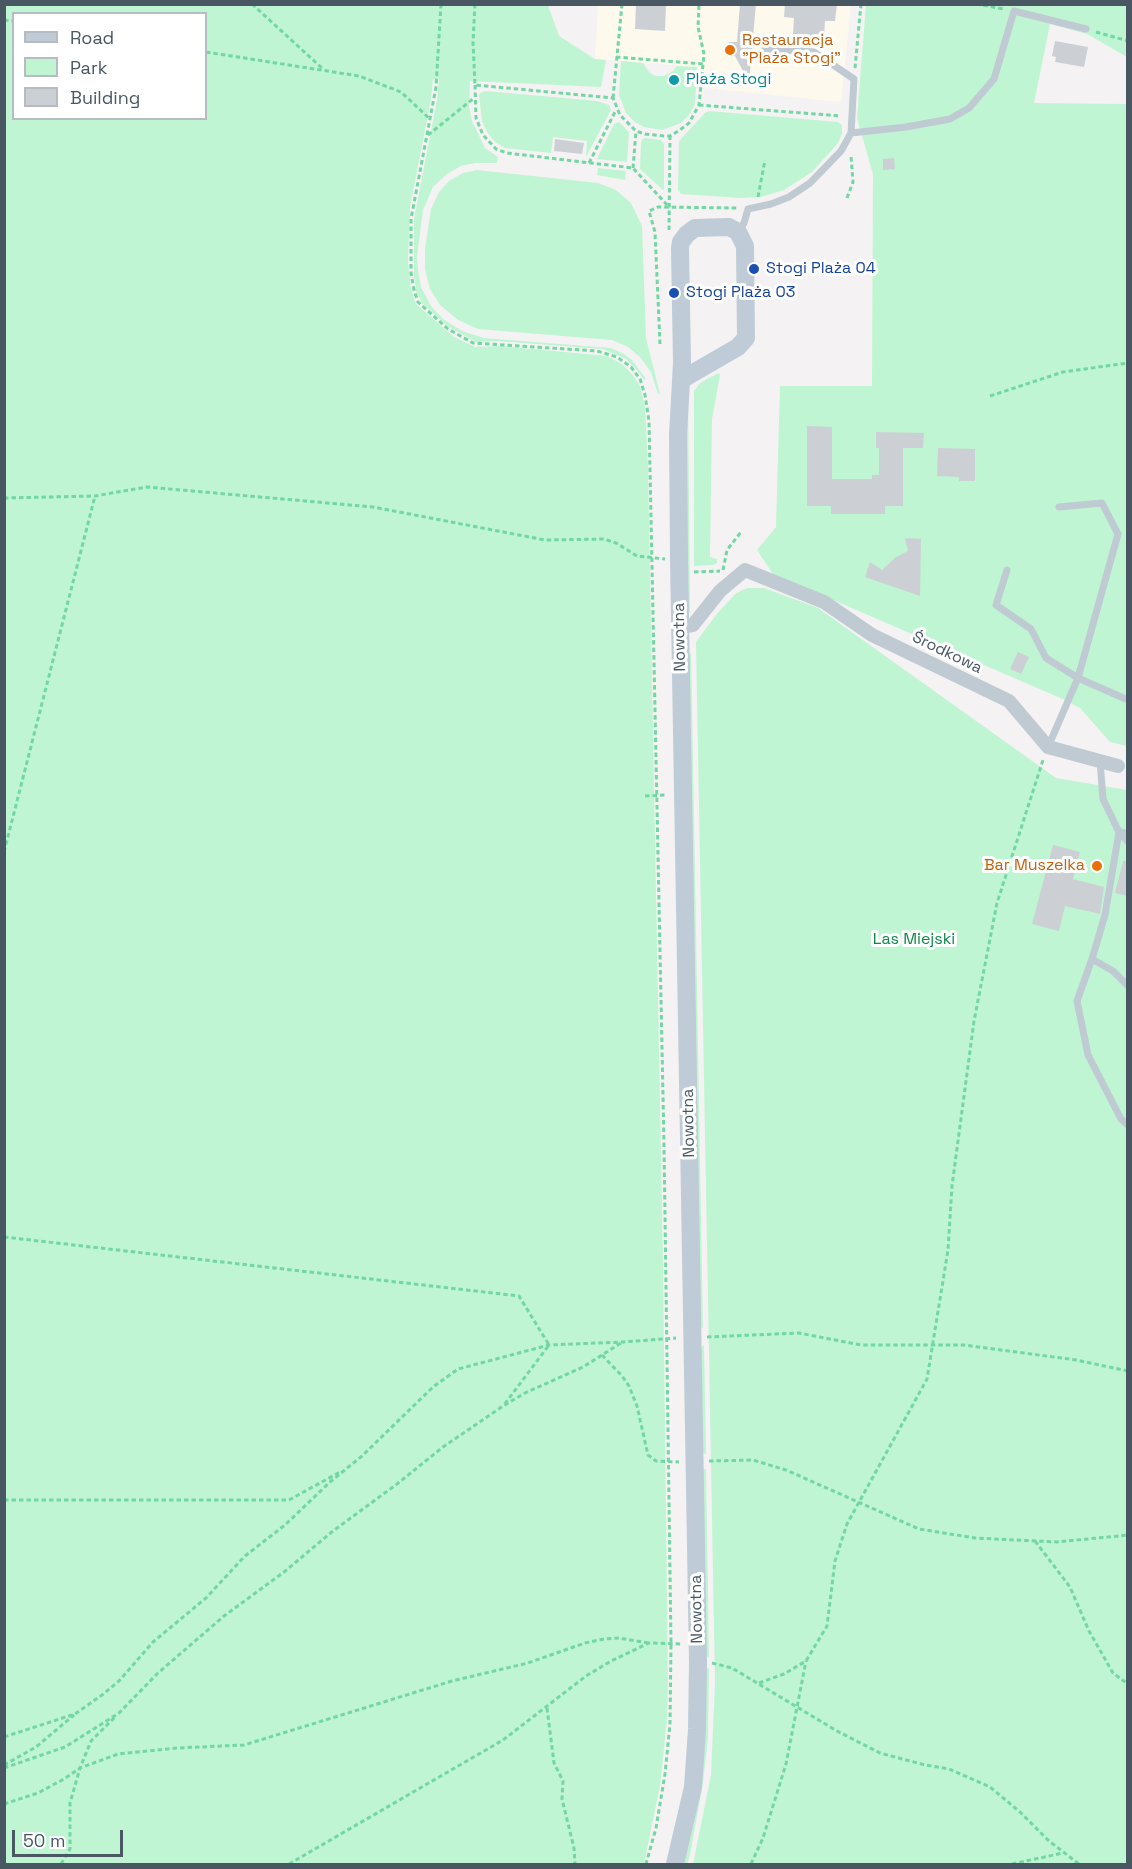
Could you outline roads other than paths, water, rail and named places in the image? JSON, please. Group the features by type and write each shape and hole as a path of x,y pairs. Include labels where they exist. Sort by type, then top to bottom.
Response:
{"street":[{"name":"Nowotna","path":"675,1864 693,1788 698,1662 679,558 681,242 695,228 729,227 738,232"},
{"path":"681,380 738,347 746,338 745,246 738,232"},
{"name":"Środkowa","path":"680,627 693,626 720,591 745,570 824,602 872,635 1009,701 1048,747"},
{"path":"1048,747 1123,766"}],"lane":[{"path":"849,136 950,119 969,108 994,79 1014,11 1086,28"},
{"path":"738,232 744,223 748,209 789,197 810,183 841,151 849,136 854,79 814,52 765,49"},
{"path":"1048,747 1078,678 1118,534 1102,502 1059,507"},
{"path":"1007,570 996,605 1031,629 1046,657 1078,678 1128,700"},
{"path":"1100,761 1103,799 1119,832 1128,842"},
{"path":"1119,832 1128,833"},
{"path":"1119,832 1105,915 1077,1001 1089,1055 1121,1119 1128,1125"},
{"path":"1092,959 1113,971 1128,986"}],"place":[{"name":"Restauracja \"Plaża Stogi\"","path":"730,50"},
{"name":"Plaża Stogi","path":"674,80"},
{"name":"Stogi Plaża 04","path":"754,269"},
{"name":"Stogi Plaża 03","path":"674,293"},
{"name":"Bar Muszelka","path":"1097,866"}],"park label":[{"name":"Las Miejski","path":"914,940"}]}
